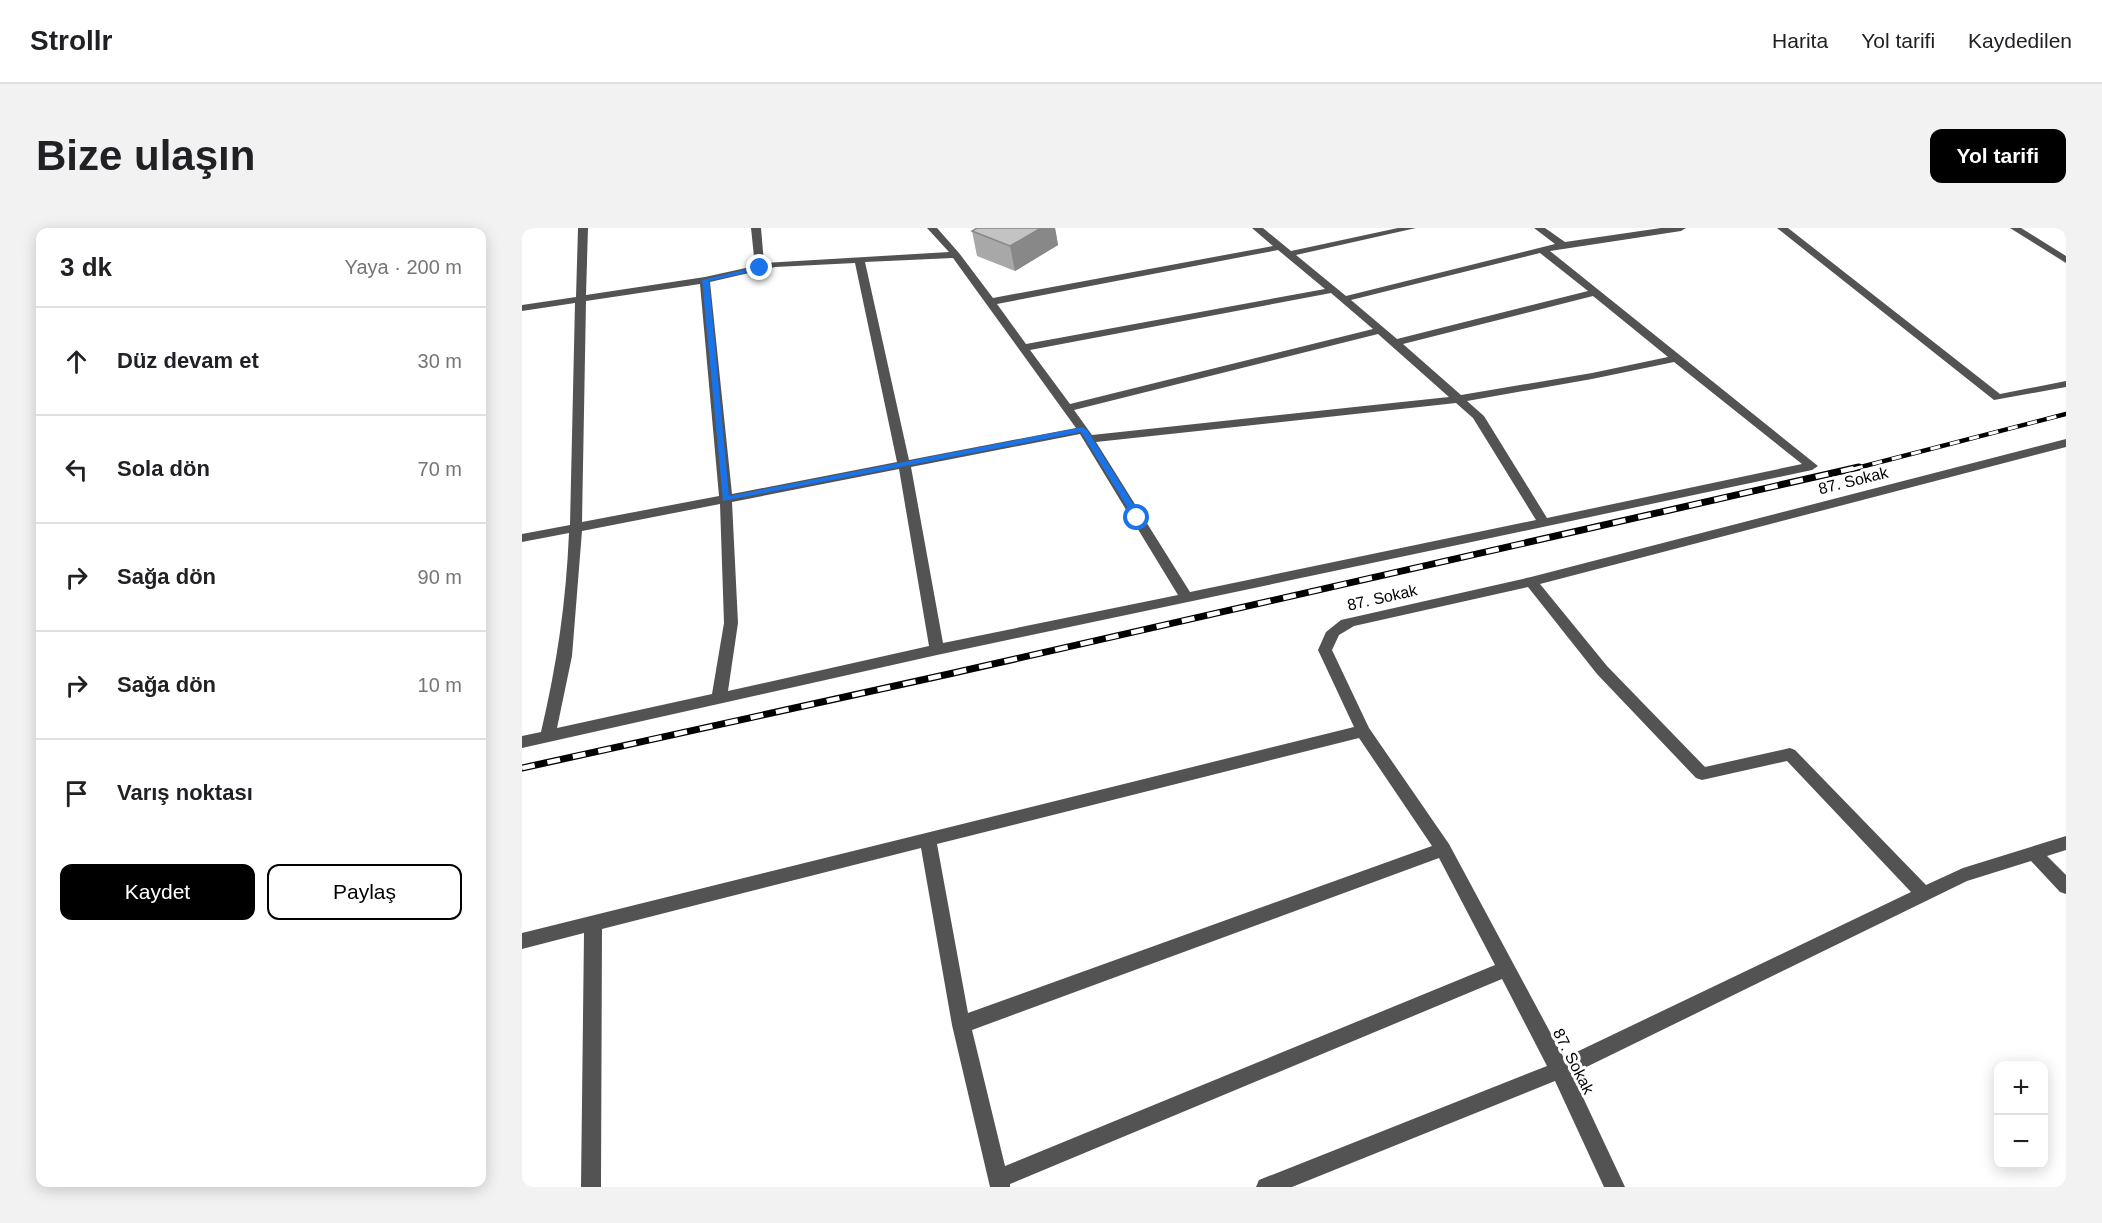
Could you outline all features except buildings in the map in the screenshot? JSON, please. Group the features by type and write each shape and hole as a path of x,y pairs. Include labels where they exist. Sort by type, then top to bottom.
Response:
{"street":[{"path":"547,736 564,657 577,528 579,301 583,228"},
{"path":"756,228 760,268"},
{"path":"932,228 956,255 1085,434 1187,598"},
{"path":"1257,228 1381,330 1478,416 1544,523"},
{"path":"989,302 1411,228"},
{"path":"1539,228 1563,245"},
{"path":"1344,299 1563,245 1681,228"},
{"path":"1782,228 1998,398 2066,384"},
{"path":"2015,228 2066,260"},
{"path":"522,742 937,650 1812,466 1746,416 1542,250"},
{"path":"522,308 705,280 775,264 956,255"},
{"path":"859,260 928,583 937,650"},
{"path":"705,280 726,499 732,623 719,698"},
{"path":"1023,348 1333,290"},
{"path":"1395,343 1596,292"},
{"path":"1067,408 1381,330"},
{"path":"522,538 904,464 1085,434 1458,399 1592,376 1676,358"},
{"name":"87. Sokak","path":"1615,1187 1560,1070 1443,849 1363,731 1325,650 1327,639 1334,630 1352,622 1531,582 2062,448"},
{"path":"1531,582 1602,670 1702,774 1790,754 1925,895"},
{"path":"522,941 1363,731"},
{"path":"928,840 961,1025 999,1183 1506,969"},
{"path":"1266,1187 1560,1070 1963,875 2066,843"},
{"path":"961,1025 1443,849"},
{"path":"2034,853 2066,887"},
{"path":"591,1187 593,922"}],"railway":[{"path":"1853,469 2066,414"},
{"path":"522,768 949,674 1859,467"}],"route":[{"path":"760,268 705,280 726,499 1083,430 1137,518"}]}
